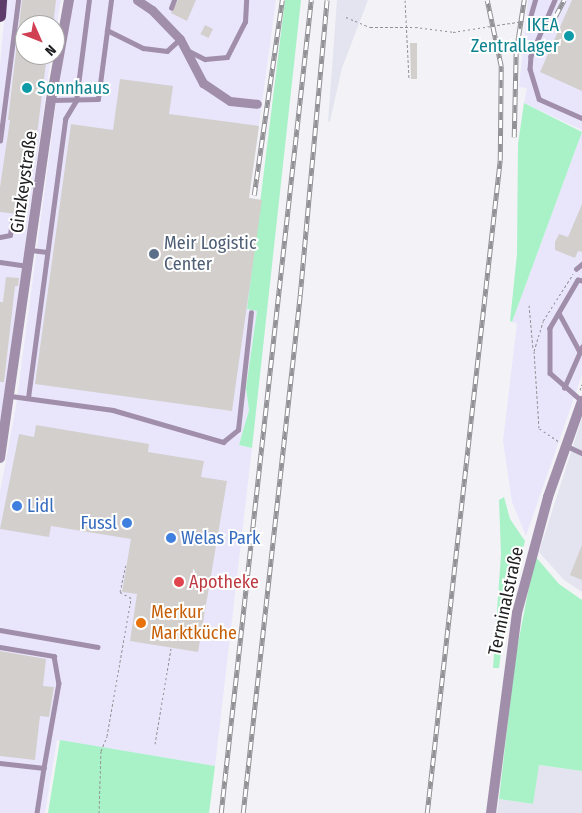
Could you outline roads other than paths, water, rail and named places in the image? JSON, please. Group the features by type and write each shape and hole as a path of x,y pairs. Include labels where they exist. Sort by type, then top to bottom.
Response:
{"main road":[{"path":"0,16 1,0"}],"street":[{"name":"Ginzkeystraße","path":"0,458 11,396 51,100 69,0"},
{"path":"138,0 152,10 180,39 203,82 230,101 257,104"},
{"name":"Terminalstraße","path":"491,813 517,613 548,497 582,401"}],"lane":[{"path":"0,141 18,0"},
{"path":"28,398 65,119 76,101 89,0"},
{"path":"51,100 76,101 98,99 111,0"},
{"path":"171,8 174,0"},
{"path":"187,50 205,59 227,57 245,22 246,0"},
{"path":"529,21 535,0"},
{"path":"555,0 531,56 530,69 539,99 582,118"},
{"path":"107,30 143,48 167,51 180,39"},
{"path":"0,237 10,235 12,220"},
{"path":"31,250 46,252"},
{"path":"0,262 29,266"},
{"path":"576,269 582,264"},
{"path":"582,281 578,280 550,328 550,373 564,388 582,401"},
{"path":"11,396 114,410 224,442 238,430 251,313"},
{"path":"559,313 581,349 564,388"},
{"path":"566,445 582,453"},
{"path":"0,630 98,647"},
{"path":"0,647 54,656 60,683 37,813"},
{"path":"0,762 44,768"}],"railway":[{"path":"254,195 282,0"},
{"path":"221,813 311,0"},
{"path":"243,813 300,295 327,0"},
{"path":"427,813 500,160 501,66 487,0"},
{"path":"514,137 516,52 524,0"},
{"path":"548,30 564,0"}],"place":[{"name":"IKEA Zentrallager","path":"569,36"},
{"name":"Sonnhaus","path":"27,88"},
{"name":"Meir Logistic Center","path":"154,254"},
{"name":"Lidl","path":"17,506"},
{"name":"Fussl","path":"127,523"},
{"name":"Welas Park","path":"171,538"},
{"name":"Apotheke","path":"179,582"},
{"name":"Merkur Marktküche","path":"141,623"}]}
